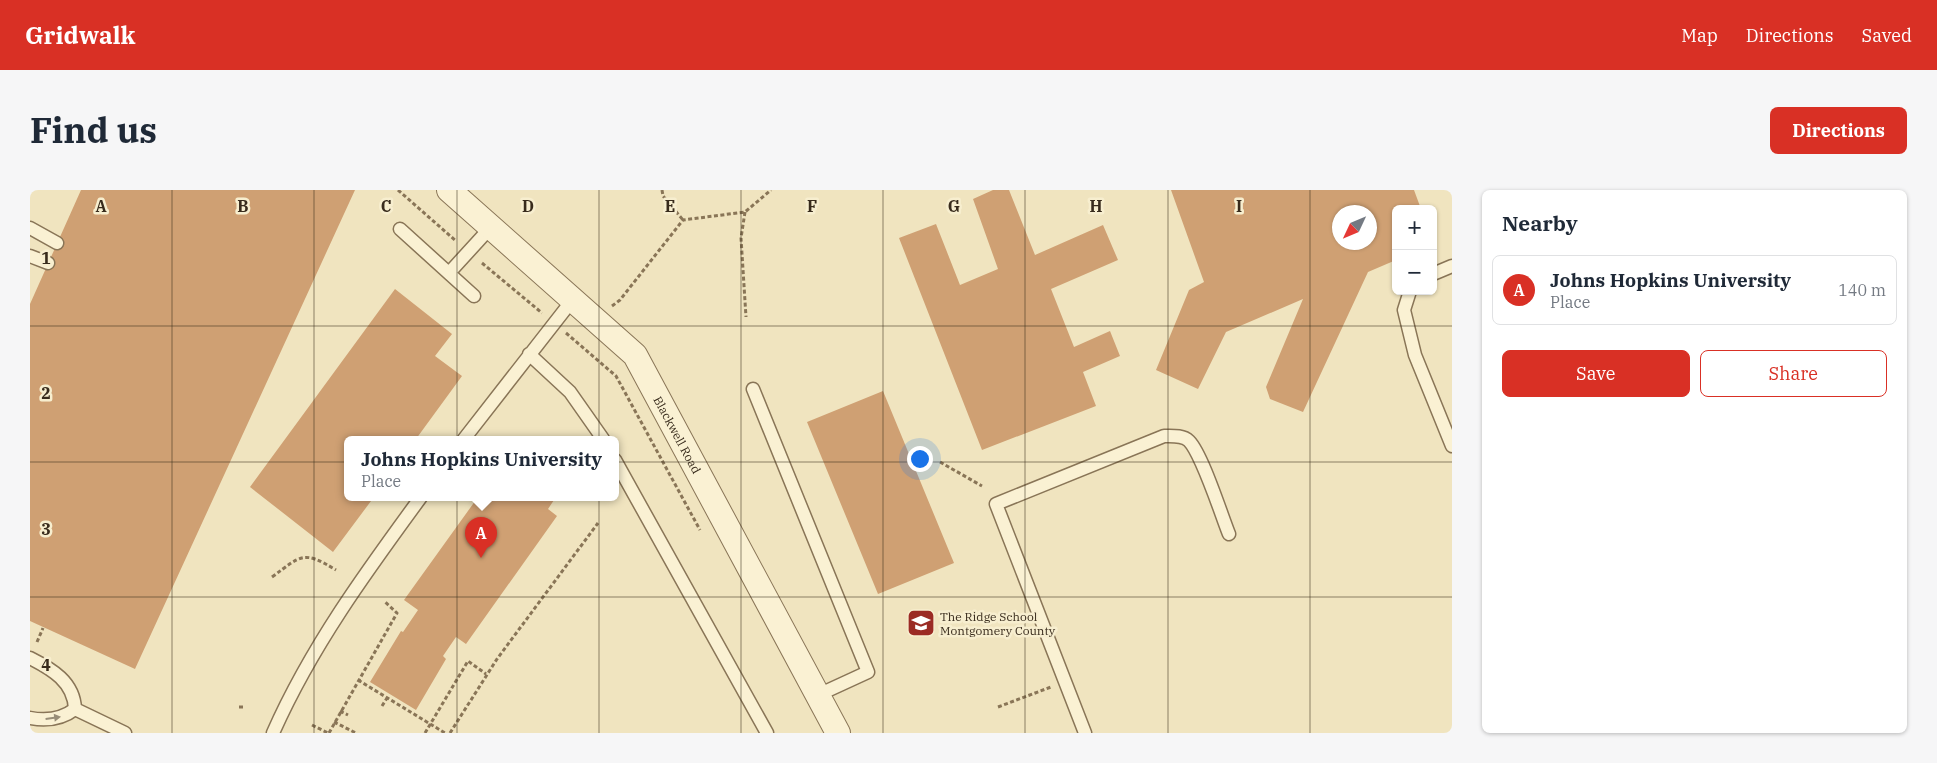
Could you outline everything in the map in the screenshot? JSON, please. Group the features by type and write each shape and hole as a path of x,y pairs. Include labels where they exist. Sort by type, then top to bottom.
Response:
{"street":[{"name":"Blackwell Road","path":"449,190 574,298 635,355 838,733"}],"lane":[{"path":"449,273 490,227"},
{"path":"30,228 57,243"},
{"path":"400,229 474,296"},
{"path":"30,256 48,264"},
{"path":"1437,272 1452,266"},
{"path":"1409,295 1404,310 1415,355 1452,446"},
{"path":"466,436 574,298"},
{"path":"529,354 570,392 601,436"},
{"path":"753,388 868,672 818,695"},
{"path":"1085,733 996,504 1164,436 1176,435 1189,440 1198,455 1229,534"},
{"path":"619,467 767,733"},
{"path":"273,733 308,663 358,583 418,501"},
{"path":"30,658 46,666 68,685 74,698 75,709"},
{"path":"30,718 50,719 66,716 75,709"},
{"path":"75,709 125,733"}],"path":[{"path":"398,190 454,239"},
{"path":"662,190 662,196 683,220"},
{"path":"578,343 597,319 620,300 683,220 745,212 771,190"},
{"path":"745,212 741,238 746,317"},
{"path":"480,261 540,312"},
{"path":"564,331 616,376 702,533"},
{"path":"940,462 982,486"},
{"path":"450,733 486,674 598,523"},
{"path":"272,577 301,557 314,558 336,570"},
{"path":"312,724 328,733 397,612 384,601"},
{"path":"425,733 468,661 486,674"},
{"path":"358,680 445,733"},
{"path":"998,707 1065,681"},
{"path":"382,706 388,698"},
{"path":"340,711 348,715"},
{"path":"334,722 356,733"}],"building":[{"path":"81,190 355,190 135,669 30,621 30,304"},
{"path":"993,190 1009,190 1035,255 1103,225 1118,260 1051,289 1074,347 1110,331 1120,356 1083,372 1096,406 982,450 899,238 936,224 960,285 998,269 973,199"},
{"path":"1171,190 1414,190 1420,205 1392,205 1392,262 1368,272 1303,412 1270,399 1266,387 1303,299 1226,332 1198,389 1156,370 1189,290 1204,282"},
{"path":"395,289 452,334 435,356 462,376 418,436 344,436 344,501 371,501 333,552 250,487"},
{"path":"883,391 954,563 878,594 807,422"},
{"path":"475,501 553,501 548,509 557,516 466,644 456,637 443,656 446,659 416,710 370,682 401,631 403,632 418,610 404,600"}],"place":[{"name":"Johns Hopkins University","path":"481,558"},
{"name":"The Ridge School Montgomery County","path":"921,623"}]}
